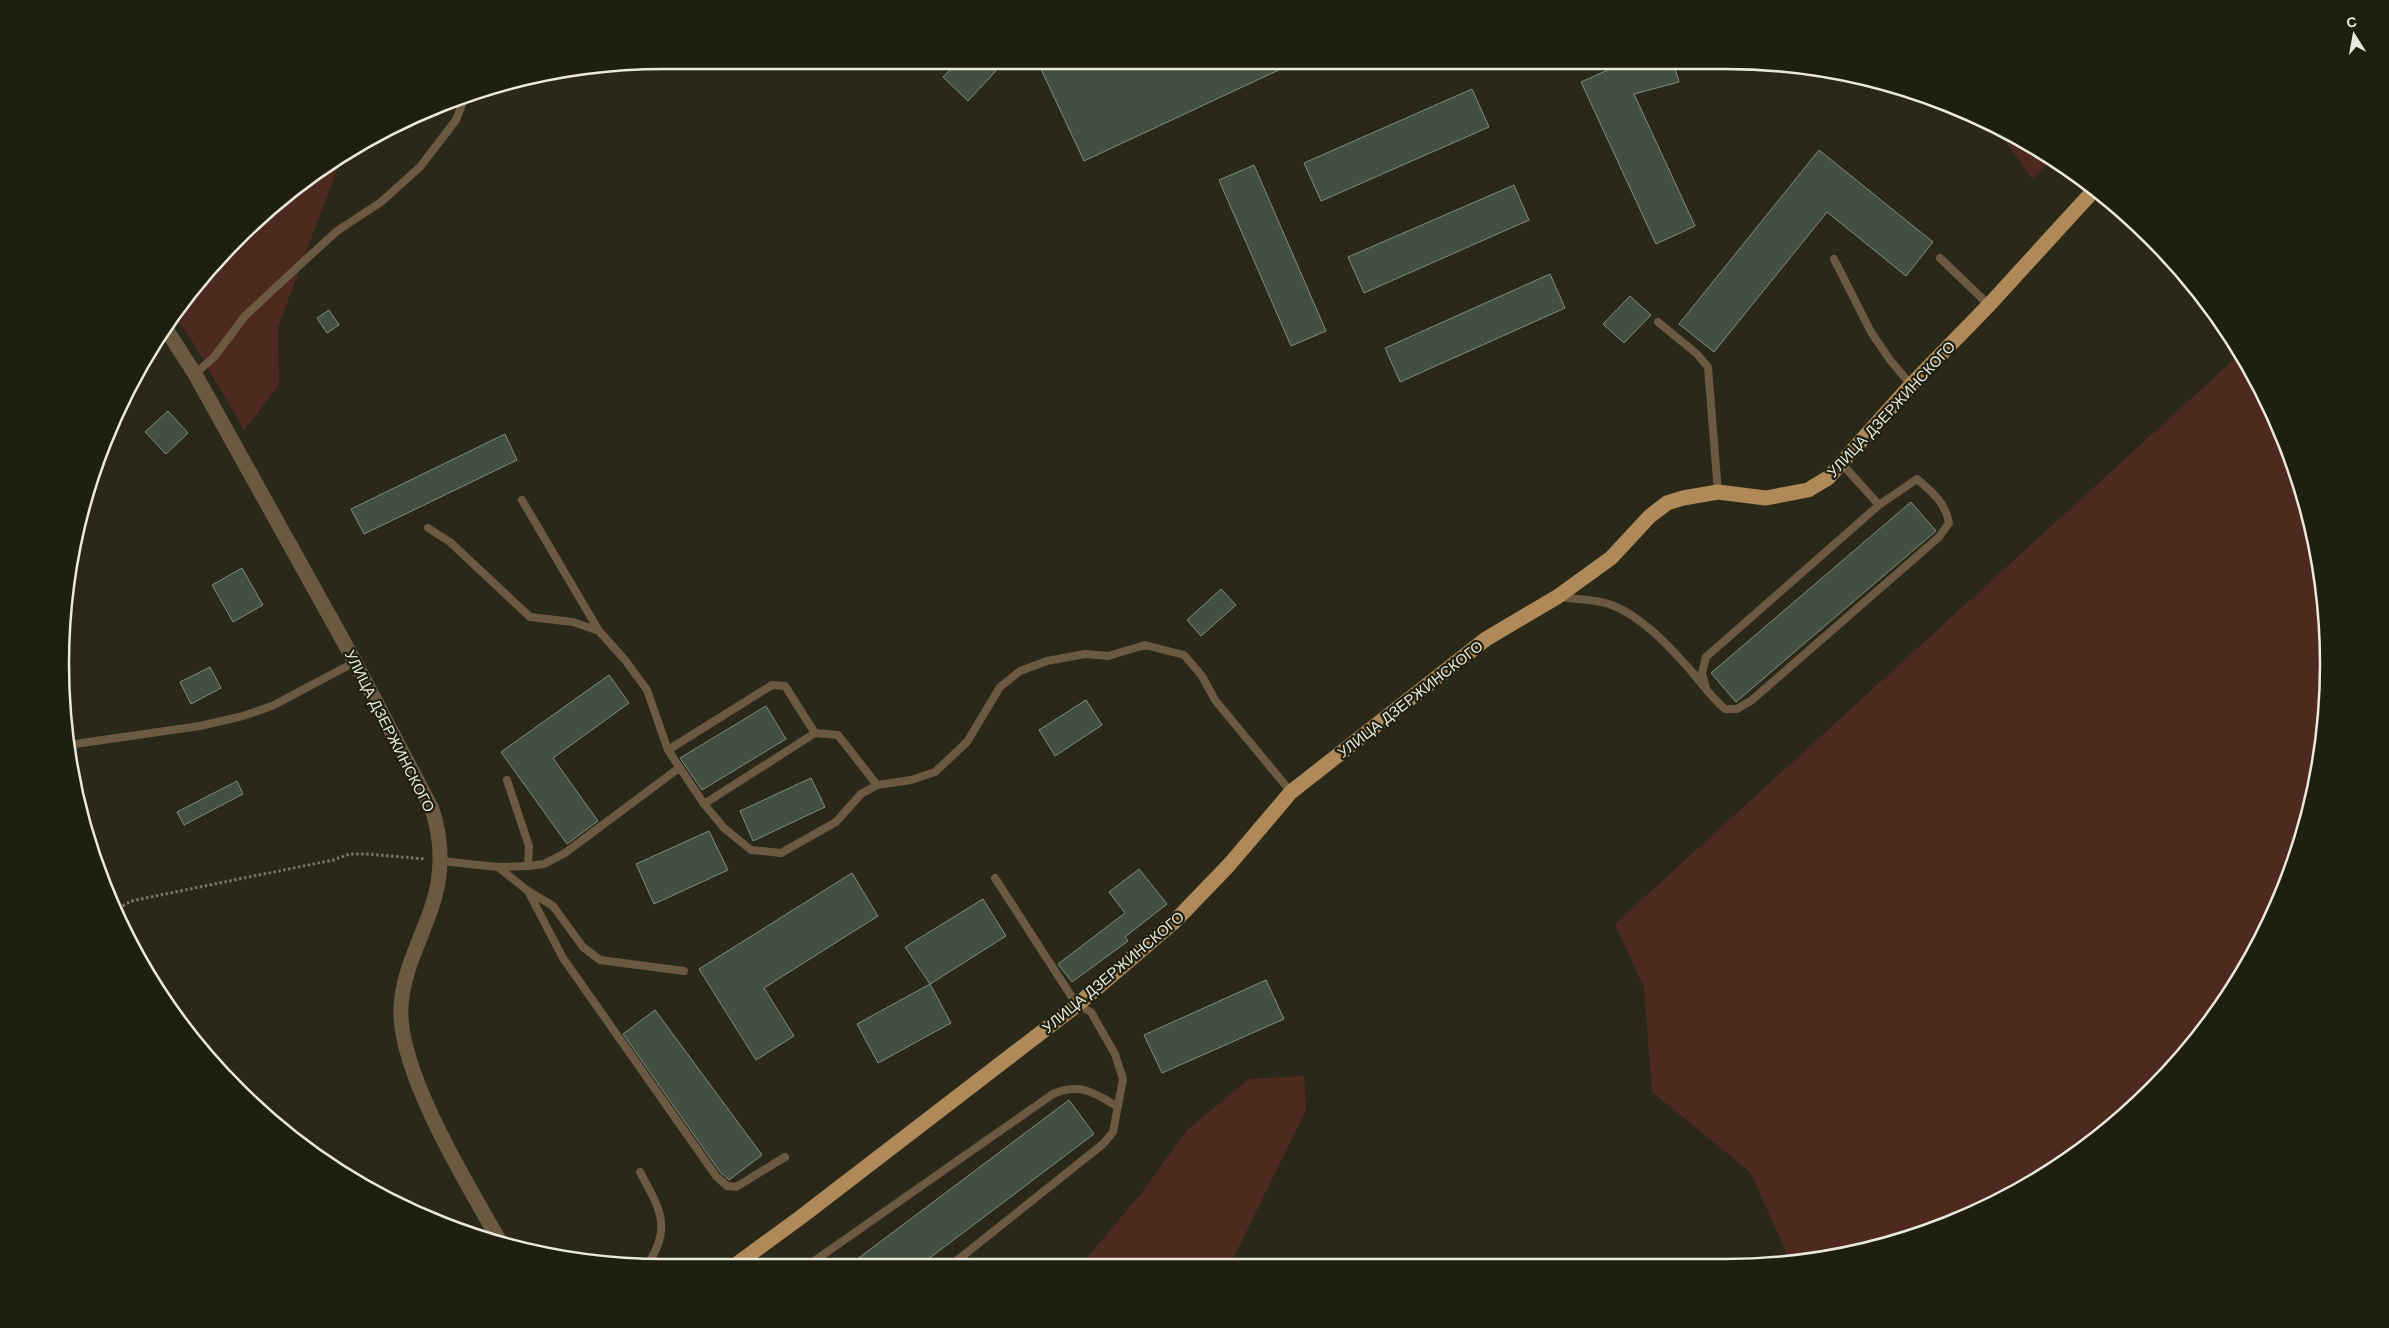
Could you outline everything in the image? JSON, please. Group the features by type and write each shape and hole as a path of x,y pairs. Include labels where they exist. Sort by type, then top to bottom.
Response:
{"main road":[{"name":"УЛИЦА ДЗЕРЖИНСКОГО","path":"743,1259 1077,1005 1175,921 1228,865 1291,792 1486,639 1557,597 1611,558 1650,516 1667,503 1718,492 1766,498 1808,490 1828,478 1911,385 1990,305 2090,194"}],"street":[{"name":"УЛИЦА ДЗЕРЖИНСКОГО","path":"169,333 195,374 355,662 432,809 438,830 441,861 440,875 431,909 404,983 401,1007 402,1027 412,1069 430,1110 470,1190 496,1235"}],"lane":[{"path":"195,374 214,356 245,316 303,262 337,231 381,202 420,167 456,120 462,104"},
{"path":"1940,258 1990,305"},
{"path":"1834,259 1871,332 1890,360 1911,385"},
{"path":"1658,322 1697,354 1708,367 1718,492"},
{"path":"1842,464 1880,505"},
{"path":"1557,597 1609,604 1628,614 1644,624 1691,672 1706,690 1725,709 1737,709 1752,700 1939,537 1949,523 1947,511 1940,499 1917,479 1880,505 1706,657 1702,673 1706,690"},
{"path":"522,500 599,631 625,660 647,690 668,750 679,768 704,804 724,828 751,850 781,853 836,822 861,794 877,785 911,780 935,772 967,742 1000,687 1020,671 1047,661 1085,654 1108,656 1145,645 1184,655 1202,676 1215,700 1291,792"},
{"path":"428,528 450,542 530,617 573,622 599,631"},
{"path":"74,744 200,726 243,716 272,706 355,662"},
{"path":"668,750 772,685 784,686 815,733"},
{"path":"704,804 815,733 838,735 877,785"},
{"path":"441,861 498,867 544,864 565,853 679,768"},
{"path":"507,780 529,846 528,866"},
{"path":"498,867 528,891 554,906 583,947 600,960 684,971"},
{"path":"959,1259 1103,1144 1113,1132 1123,1079 1115,1054 1091,1012 1077,1005 995,878"},
{"path":"528,891 563,958 716,1176 728,1186 736,1187 785,1157"},
{"path":"817,1259 1053,1094 1065,1088 1076,1087 1096,1094 1118,1107"},
{"path":"640,1172 660,1209 663,1225 660,1242 651,1259"}],"path":[{"path":"121,907 131,901 333,860 350,854 441,861"}],"shaded area":[{"path":"2003,138 2048,164 2032,179"},
{"path":"339,165 278,327 279,385 244,430 192,341 178,321 216,272 272,216"},
{"path":"2236,358 2275,436 2289,473 2309,548 2319,625 2319,703 2315,742 2309,780 2289,855 2275,892 2241,962 2220,995 2173,1056 2117,1112 2056,1159 2023,1180 1953,1214 1879,1239 1841,1248 1788,1256 1750,1172 1652,1092 1644,988 1615,924"},
{"path":"1304,1076 1306,1110 1233,1259 1086,1259 1143,1191 1187,1130 1249,1079"}],"building":[{"path":"951,69 998,69 968,101 943,77"},
{"path":"1041,69 1281,69 1084,161"},
{"path":"1610,69 1675,69 1679,82 1634,94 1695,226 1656,244 1581,82"},
{"path":"1472,89 1489,127 1321,201 1304,163"},
{"path":"1819,150 1933,242 1906,276 1827,212 1714,352 1679,324"},
{"path":"1254,165 1326,331 1291,346 1219,180"},
{"path":"1514,185 1529,220 1364,293 1348,257"},
{"path":"1550,274 1565,308 1400,382 1385,348"},
{"path":"1630,296 1651,315 1624,343 1603,324"},
{"path":"329,310 339,325 327,333 317,318"},
{"path":"168,411 188,433 166,454 145,432"},
{"path":"505,434 517,460 364,534 351,509"},
{"path":"1911,502 1936,531 1736,702 1711,673"},
{"path":"242,568 263,605 233,622 212,585"},
{"path":"1221,589 1236,605 1201,636 1187,620"},
{"path":"210,667 221,688 191,704 180,682"},
{"path":"609,675 629,703 553,758 598,821 567,844 501,752"},
{"path":"1086,700 1102,725 1055,756 1039,730"},
{"path":"766,706 786,739 702,790 680,758"},
{"path":"811,778 825,807 753,841 740,811"},
{"path":"237,781 243,794 184,825 177,812"},
{"path":"709,831 728,870 654,904 636,864"},
{"path":"1139,869 1167,904 1125,937 1128,941 1072,982 1058,964 1125,913 1109,892"},
{"path":"852,873 878,916 764,988 794,1036 756,1060 699,969"},
{"path":"983,899 1006,936 930,984 905,947"},
{"path":"1266,980 1284,1019 1162,1073 1144,1035"},
{"path":"930,984 951,1023 878,1063 857,1024"},
{"path":"655,1010 762,1155 729,1180 720,1172 623,1034"},
{"path":"1069,1100 1094,1134 928,1259 857,1259"}]}
